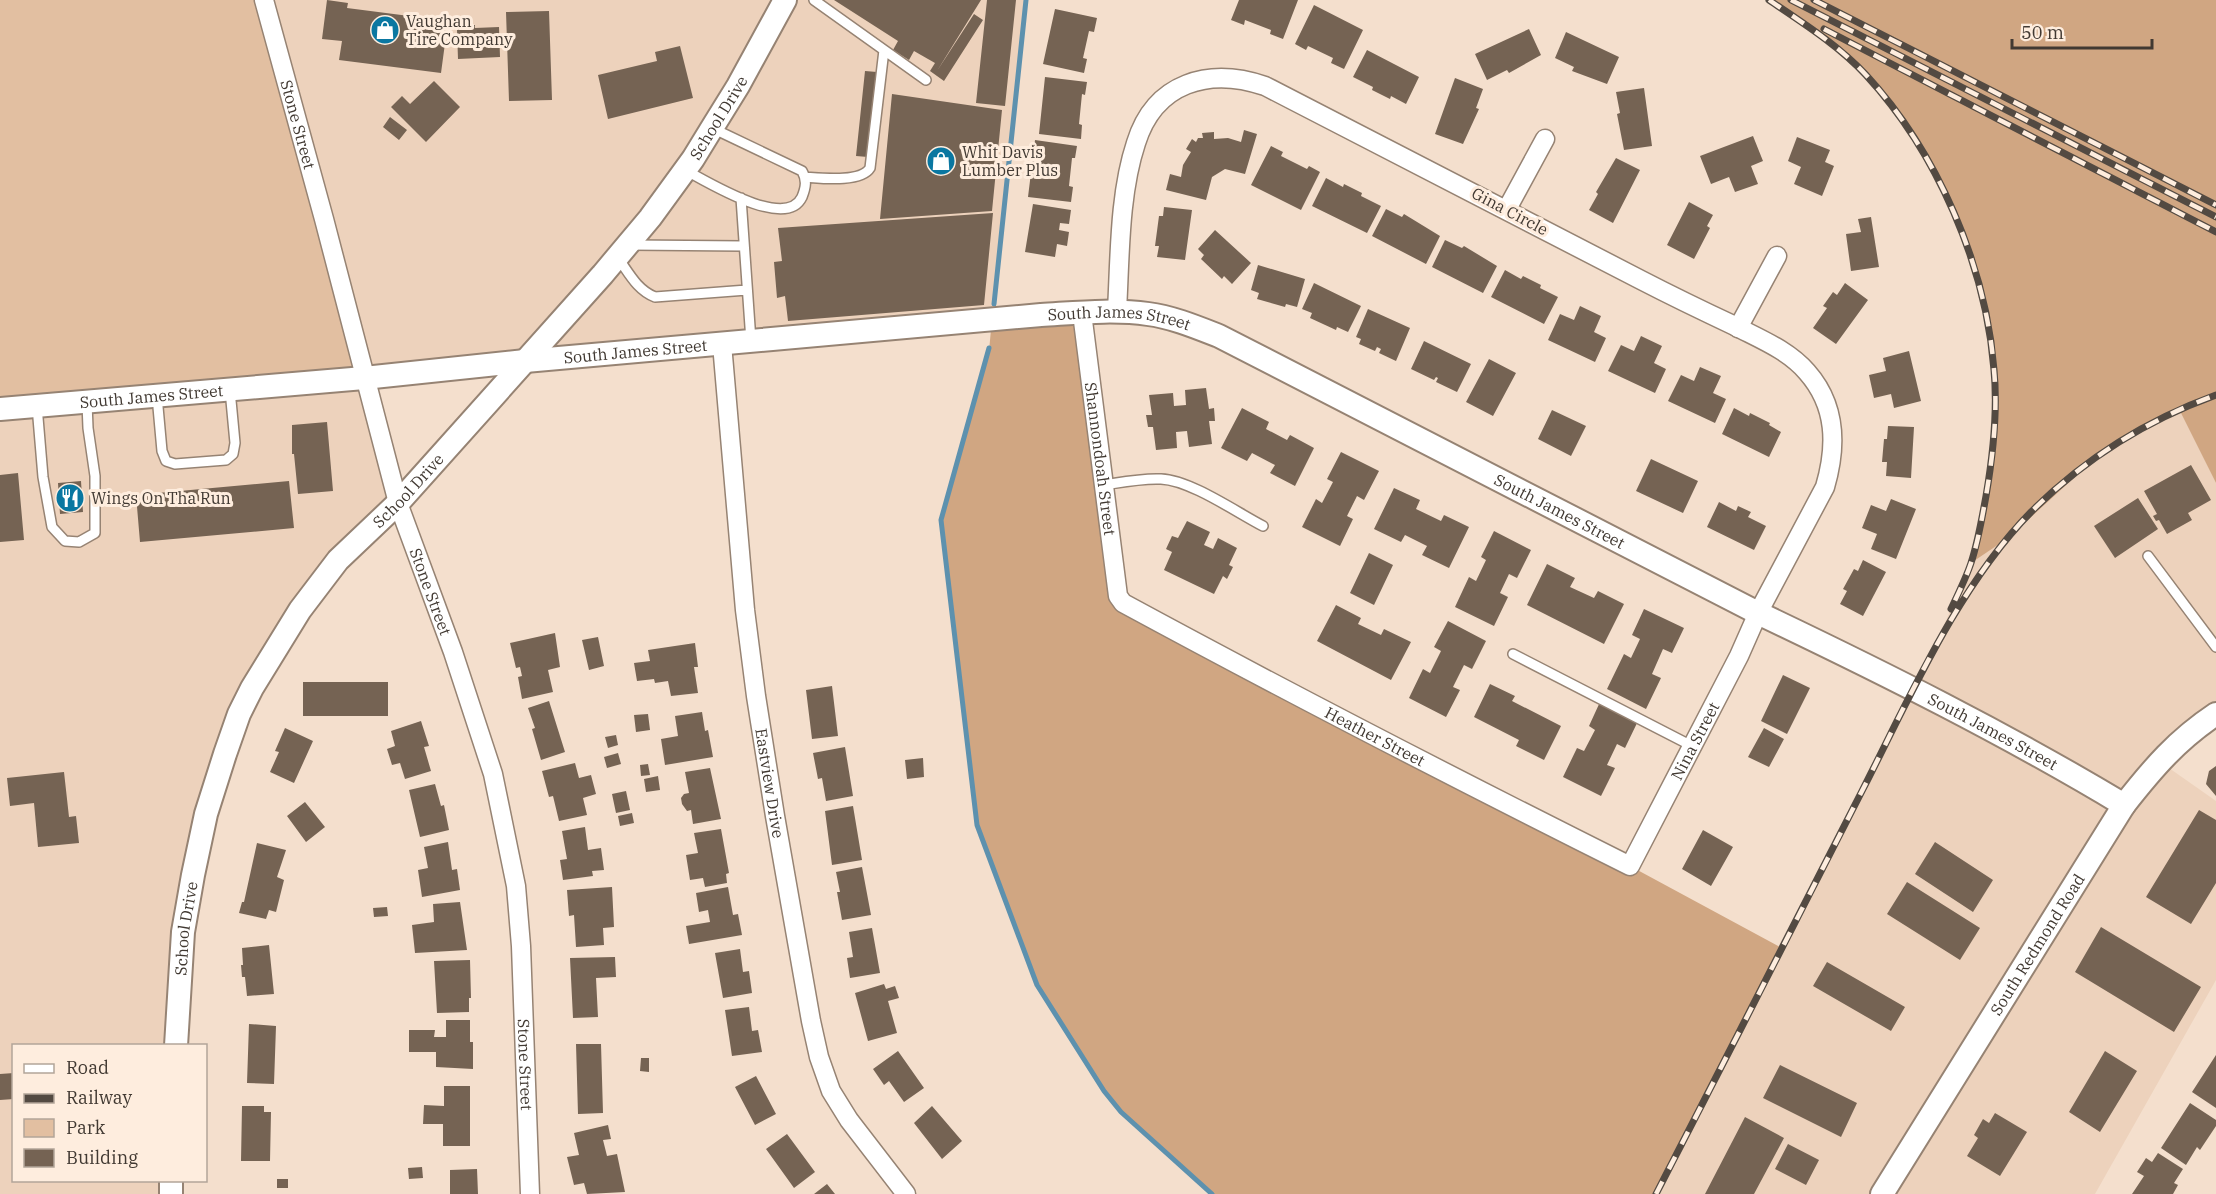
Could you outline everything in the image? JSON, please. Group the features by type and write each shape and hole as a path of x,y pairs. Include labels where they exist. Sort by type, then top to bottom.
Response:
{"street":[{"name":"Stone Street","path":"264,0 398,503 453,652 493,774 516,886 521,946 530,1194"},
{"name":"School Drive","path":"176,1044 183,932 206,814 239,714 252,688 300,610 338,560 398,503 650,218 712,128 785,0"},
{"name":"Gina Circle","path":"1117,311 1123,205 1136,143 1146,120 1160,103 1177,89 1189,83 1209,78 1233,77 1265,86 1738,328 1785,353 1806,370 1819,386 1827,404 1833,435 1831,466 1825,487 1758,613"},
{"path":"1507,209 1545,139"},
{"path":"1738,328 1777,256"},
{"name":"South James Street","path":"0,410 364,378 525,361 1082,313 1117,311 1150,314 1219,336 2048,759 2124,805"},
{"name":"Shannondoah Street","path":"1082,313 1118,596 1124,603"},
{"name":"Eastview Drive","path":"722,344 750,653 775,816 811,1022 819,1057 831,1091 849,1120 906,1194"},
{"name":"Heather Street","path":"1124,603 1259,677 1630,866"},
{"name":"Nina Street","path":"1630,866 1739,656 1758,613"},
{"name":"South Redmond Road","path":"1882,1194 2124,805 2158,761 2216,714"}],"lane":[{"path":"814,0 926,80"},
{"path":"805,177 826,179 861,176 867,173 870,168 884,50"},
{"path":"685,170 741,198 772,210 787,208 800,201 805,188 805,177 802,171 712,128"},
{"path":"741,198 751,341"},
{"path":"743,246 622,251 636,285 644,293 655,297 747,290"},
{"path":"157,396 162,451 166,461 175,464 226,460 233,454 235,443 230,390"},
{"path":"37,406 43,477 52,527 65,541 79,542 95,533 96,476 88,428 87,402"},
{"path":"1104,485 1153,479 1184,484 1263,526"},
{"path":"2148,556 2216,647"},
{"path":"1513,654 1692,746"}],"shaded area":[{"path":"264,0 1026,0 992,319 364,378 398,503 338,560 252,688 206,814 176,1044 12,1044 12,1182 171,1182 171,1194 0,1194 0,409"},
{"path":"1769,0 2216,0 2216,483 2179,409 2098,456 2008,538 1971,563 1983,515 1991,467 1995,419 1994,370 1979,286 1951,206 1893,105 1834,45"},
{"path":"1082,313 1118,596 1782,948 1656,1194 1212,1194 1121,1112 1104,1091 1037,985 977,825 941,520 989,351 992,319"},
{"path":"2180,409 2216,483 2216,715 2159,761 2216,801 2216,980 2095,1194 1656,1194 1927,664 1971,563 2098,456 2142,427"}],"green space":[{"path":"0,0 264,0 364,378 0,409"}],"building":[{"name":"Vaughan Tire Company","path":"327,0 348,3 347,8 448,21 441,73 339,60 342,41 322,39"},
{"path":"834,0 981,0 937,71 974,14 983,20 944,81 930,71 935,63 914,51 909,60 893,50 898,41"},
{"path":"987,0 1016,0 1005,106 976,103"},
{"path":"1239,0 1298,0 1283,39 1270,34 1271,30 1245,20 1244,25 1231,20"},
{"path":"1314,5 1363,30 1344,69 1331,63 1333,58 1308,46 1306,50 1295,44"},
{"path":"1055,9 1097,18 1094,32 1089,31 1083,58 1087,59 1084,73 1043,64"},
{"path":"549,11 552,100 509,101 506,12"},
{"path":"475,25 475,28 499,27 500,57 458,59 458,26"},
{"path":"1529,29 1541,55 1509,73 1507,70 1487,80 1475,54"},
{"path":"1566,32 1619,57 1607,84 1572,71 1574,67 1555,58"},
{"path":"680,46 693,98 608,119 598,75 657,61 655,52"},
{"path":"1367,50 1419,77 1406,104 1372,90 1373,87 1353,77"},
{"path":"865,71 877,72 868,157 856,156"},
{"path":"1045,77 1087,82 1085,95 1082,94 1079,124 1082,125 1081,139 1039,134"},
{"path":"1455,78 1483,89 1476,108 1479,109 1463,144 1435,134"},
{"path":"434,81 460,107 426,142 391,107 402,96 410,104"},
{"path":"1644,88 1652,146 1624,150 1617,114 1620,113 1616,92"},
{"name":"Whit Davis Lumber Plus","path":"892,94 1002,110 992,211 880,219"},
{"path":"390,117 407,130 399,140 383,127"},
{"path":"1244,130 1257,134 1245,174 1225,169 1212,177 1206,200 1166,190 1170,174 1181,177 1183,165 1191,152 1186,149 1192,139 1196,142 1198,138 1203,138 1202,133 1214,132 1214,139 1228,138 1241,142"},
{"path":"1753,136 1763,161 1751,166 1758,184 1735,192 1729,177 1711,184 1700,156"},
{"path":"1797,137 1830,150 1825,162 1834,166 1822,196 1794,184 1801,167 1788,161"},
{"path":"1035,140 1077,146 1075,158 1072,158 1069,186 1073,187 1071,202 1028,197"},
{"path":"1271,146 1283,152 1281,156 1307,169 1309,166 1320,172 1301,210 1251,185"},
{"path":"1616,158 1640,170 1613,223 1589,210 1598,194 1596,192"},
{"path":"1326,178 1362,193 1361,196 1381,206 1367,233 1312,206"},
{"path":"1689,202 1713,215 1707,226 1710,228 1694,259 1667,245"},
{"path":"1033,204 1071,210 1069,224 1060,223 1059,230 1069,232 1067,246 1057,244 1055,257 1025,252"},
{"path":"1164,207 1192,210 1185,260 1157,257 1159,246 1155,246 1159,216 1163,216"},
{"path":"1386,209 1402,217 1404,214 1440,236 1426,264 1372,236"},
{"path":"993,213 984,305 788,321 785,296 777,298 774,262 782,261 778,228"},
{"path":"1871,217 1879,267 1851,271 1846,234 1861,232 1858,219"},
{"path":"1215,230 1251,263 1232,284 1224,276 1222,279 1201,259 1204,255 1198,249"},
{"path":"1445,240 1462,248 1464,246 1497,266 1483,293 1432,267"},
{"path":"1258,265 1305,279 1297,307 1286,304 1285,307 1257,299 1259,293 1251,290"},
{"path":"1505,270 1521,279 1523,276 1541,285 1540,288 1558,297 1544,324 1491,297"},
{"path":"1314,283 1361,306 1348,332 1337,327 1336,330 1310,318 1312,313 1302,309"},
{"path":"1845,283 1868,300 1836,344 1813,328 1827,308 1823,306 1833,292 1837,295"},
{"path":"1580,306 1601,316 1594,332 1606,338 1595,362 1548,340 1560,314 1574,320"},
{"path":"1368,309 1410,328 1396,361 1379,353 1381,349 1377,347 1375,351 1359,344 1361,339 1356,337"},
{"path":"1641,336 1662,346 1654,363 1666,369 1655,393 1608,371 1621,345 1634,351"},
{"path":"1424,341 1471,364 1457,392 1436,382 1438,378 1436,377 1434,380 1411,369"},
{"path":"1909,351 1921,401 1894,408 1891,394 1874,398 1869,375 1886,371 1883,358"},
{"path":"1489,359 1516,373 1493,416 1466,402"},
{"path":"1700,367 1721,376 1713,393 1726,399 1715,423 1668,401 1681,375 1694,381"},
{"path":"1206,388 1209,409 1214,408 1215,421 1209,421 1212,444 1189,447 1187,431 1176,432 1177,448 1156,450 1153,427 1148,427 1146,415 1152,415 1149,395 1173,393 1174,406 1186,405 1185,390"},
{"path":"1242,408 1269,422 1266,429 1287,440 1290,435 1314,448 1295,486 1270,473 1275,465 1252,453 1247,461 1221,448"},
{"path":"1734,408 1770,423 1769,425 1781,432 1769,457 1722,434"},
{"path":"1552,410 1586,426 1571,456 1538,439"},
{"path":"327,422 333,491 298,494 294,454 292,454 292,425"},
{"path":"1888,426 1914,427 1911,478 1886,476 1887,462 1882,462 1884,439 1887,439"},
{"path":"1341,452 1379,471 1364,500 1357,496 1347,516 1353,519 1340,546 1302,527 1316,499 1322,503 1333,482 1327,479"},
{"path":"1651,459 1698,481 1683,513 1636,491"},
{"path":"2191,465 2211,500 2188,513 2192,520 2167,534 2159,520 2156,521 2153,516 2157,514 2144,491"},
{"path":"18,473 24,540 0,542 0,475"},
{"name":"Wings On Tha Run","path":"81,481 83,512 60,514 58,483"},
{"path":"289,481 294,528 140,542 136,495"},
{"path":"1394,488 1420,500 1416,509 1441,521 1444,515 1469,527 1449,568 1422,555 1427,546 1405,535 1401,542 1374,529"},
{"path":"2138,498 2158,529 2115,558 2094,526"},
{"path":"1891,499 1916,509 1896,559 1871,549 1877,534 1862,528 1871,505 1886,511"},
{"path":"1719,502 1736,511 1738,506 1751,512 1748,517 1766,526 1754,550 1707,527"},
{"path":"1187,521 1210,532 1204,545 1213,549 1218,538 1237,548 1229,565 1233,567 1227,579 1223,576 1214,594 1164,570 1172,552 1166,549 1172,536 1178,538"},
{"path":"1494,531 1531,550 1517,578 1509,574 1500,593 1508,597 1494,626 1455,607 1469,577 1476,581 1486,560 1481,557"},
{"path":"1369,553 1393,565 1374,605 1350,593"},
{"path":"1863,560 1886,572 1863,616 1840,604 1847,591 1843,589 1854,569 1858,571"},
{"path":"1547,564 1575,578 1570,587 1594,598 1598,591 1624,604 1604,644 1527,605"},
{"path":"1336,605 1361,618 1358,624 1381,635 1384,629 1411,642 1391,680 1317,641"},
{"path":"1644,609 1684,628 1672,653 1663,649 1652,674 1661,678 1646,709 1607,689 1624,654 1631,658 1640,639 1632,635"},
{"path":"1448,621 1486,641 1472,669 1464,665 1453,687 1460,690 1446,717 1409,698 1423,669 1430,673 1441,651 1434,647"},
{"path":"555,633 560,667 548,670 553,692 522,699 518,677 522,676 520,667 516,668 510,643"},
{"path":"598,637 604,666 589,670 582,640"},
{"path":"695,643 698,667 694,667 698,693 671,696 668,681 655,683 654,679 637,681 634,663 650,661 648,650"},
{"path":"1783,675 1810,688 1787,734 1761,721"},
{"path":"303,682 388,682 388,716 303,716"},
{"path":"1490,684 1515,696 1512,701 1561,726 1544,760 1516,746 1519,740 1474,717"},
{"path":"832,686 838,736 812,739 806,690"},
{"path":"549,701 565,752 541,760 532,729 535,728 528,708"},
{"path":"1600,702 1638,721 1625,748 1617,744 1607,765 1615,768 1601,796 1563,777 1577,748 1584,751 1595,730 1589,726"},
{"path":"702,712 713,757 665,765 661,739 678,736 675,716"},
{"path":"648,714 650,730 636,732 634,715"},
{"path":"421,721 429,746 424,747 431,771 405,779 400,763 392,765 387,749 395,746 391,731"},
{"path":"285,728 313,741 294,783 270,772 279,752 275,751"},
{"path":"1764,728 1784,739 1769,767 1748,757"},
{"path":"616,735 618,745 608,748 605,737"},
{"path":"845,747 853,796 826,801 822,778 818,779 813,753"},
{"path":"618,753 621,764 607,768 604,757"},
{"path":"923,758 924,777 907,779 905,760"},
{"path":"575,763 579,778 591,775 596,794 583,798 587,815 559,821 553,796 549,797 542,771"},
{"path":"648,764 650,775 641,776 640,765"},
{"path":"2216,766 2216,796 2206,784 2209,771"},
{"path":"710,768 721,819 693,824 691,810 687,811 681,798 684,794 689,793 685,772"},
{"path":"64,772 69,817 76,816 79,843 38,847 34,803 10,806 7,778"},
{"path":"658,776 660,790 646,792 644,779"},
{"path":"435,784 441,806 444,805 449,830 420,837 409,790"},
{"path":"626,791 630,810 616,813 612,794"},
{"path":"305,802 325,827 306,842 287,816"},
{"path":"853,806 862,860 832,865 825,811"},
{"path":"2199,810 2216,820 2216,883 2191,924 2146,897"},
{"path":"632,813 634,823 620,826 618,816"},
{"path":"585,827 588,850 601,848 604,870 592,871 593,876 563,880 560,860 567,859 562,831"},
{"path":"721,829 729,873 726,874 727,883 705,887 703,878 690,880 686,855 698,853 694,833"},
{"path":"1703,830 1733,847 1711,886 1682,869"},
{"path":"448,842 452,870 457,869 460,890 422,897 418,870 428,868 424,847"},
{"path":"1935,842 1993,880 1973,912 1915,874"},
{"path":"257,843 286,850 277,877 284,880 276,912 269,910 266,919 239,913 242,902 244,902"},
{"path":"862,867 871,915 842,920 836,872"},
{"path":"1907,882 1980,928 1960,960 1887,914"},
{"path":"612,887 614,927 603,928 604,945 576,947 574,915 569,916 567,890"},
{"path":"728,887 733,915 738,914 742,935 689,944 686,926 710,922 708,910 699,912 696,893"},
{"path":"460,902 467,950 415,953 412,925 434,922 433,904"},
{"path":"387,907 388,916 374,917 373,908"},
{"path":"2101,927 2201,987 2174,1032 2075,972"},
{"path":"872,928 880,973 850,978 847,958 853,957 849,932"},
{"path":"269,945 274,994 247,996 245,977 242,977 242,948"},
{"path":"740,949 743,972 749,971 752,993 723,998 715,953"},
{"path":"615,957 616,977 596,978 598,1017 573,1018 570,958"},
{"path":"470,960 469,1012 437,1013 434,961"},
{"path":"1827,962 1905,1007 1891,1031 1813,986"},
{"path":"884,984 886,989 895,986 899,998 888,1001 897,1033 868,1041 855,993"},
{"path":"749,1007 752,1031 758,1030 762,1052 732,1056 725,1010"},
{"path":"446,1020 470,1020 473,1069 436,1067 436,1052 409,1052 409,1030 435,1030 434,1037 446,1037"},
{"path":"249,1024 276,1026 274,1084 247,1083"},
{"path":"576,1044 601,1044 603,1113 578,1114"},
{"path":"898,1051 924,1088 904,1102 889,1081 884,1085 873,1069"},
{"path":"2105,1051 2137,1071 2100,1132 2069,1112"},
{"path":"2216,1055 2216,1108 2192,1092"},
{"path":"641,1058 649,1058 649,1072 640,1071"},
{"path":"1780,1065 1857,1103 1841,1137 1763,1098"},
{"path":"12,1073 12,1099 0,1100 0,1074"},
{"path":"756,1076 776,1114 755,1125 735,1087"},
{"path":"444,1086 470,1086 470,1146 443,1146 443,1124 423,1124 424,1105 444,1106"},
{"path":"2190,1103 2216,1120 2216,1126 2200,1150 2197,1147 2186,1165 2161,1148"},
{"path":"242,1106 264,1106 264,1112 271,1112 270,1161 241,1161"},
{"path":"932,1106 962,1141 942,1159 914,1123"},
{"path":"1995,1113 2027,1132 2000,1176 1967,1156 1978,1138 1974,1135 1983,1119 1989,1123"},
{"path":"1745,1117 1784,1138 1754,1194 1705,1194"},
{"path":"608,1125 611,1139 603,1140 607,1156 617,1154 625,1192 587,1194 584,1183 574,1185 567,1157 579,1155 574,1133"},
{"path":"787,1134 815,1172 794,1188 766,1149"},
{"path":"1788,1144 1819,1160 1806,1185 1775,1169"},
{"path":"2158,1153 2183,1169 2174,1183 2178,1185 2173,1194 2132,1194 2144,1176 2137,1172 2146,1158 2152,1162"},
{"path":"422,1167 423,1178 409,1179 408,1168"},
{"path":"477,1169 478,1194 450,1194 450,1170"},
{"path":"277,1179 288,1179 288,1188 277,1188"},
{"path":"827,1184 835,1194 814,1194"}],"waterway":[{"path":"994,304 1026,0"},
{"path":"989,348 941,520 977,825 1037,985 1104,1091 1121,1112 1212,1194"}],"railway":[{"path":"1769,0 1844,54 1892,105 1936,174 1954,212 1981,290 1994,370 1993,449 1976,547 1951,609"},
{"path":"1791,0 2216,217"},
{"path":"1814,0 2216,205"},
{"path":"1824,29 2216,232"},
{"path":"1656,1194 1917,682 1980,574 2031,512 2072,475 2141,429 2216,395"}],"place":[{"name":"Vaughan Tire Company","path":"385,30"},
{"name":"Whit Davis Lumber Plus","path":"941,161"},
{"name":"Wings On Tha Run","path":"70,498"}]}
